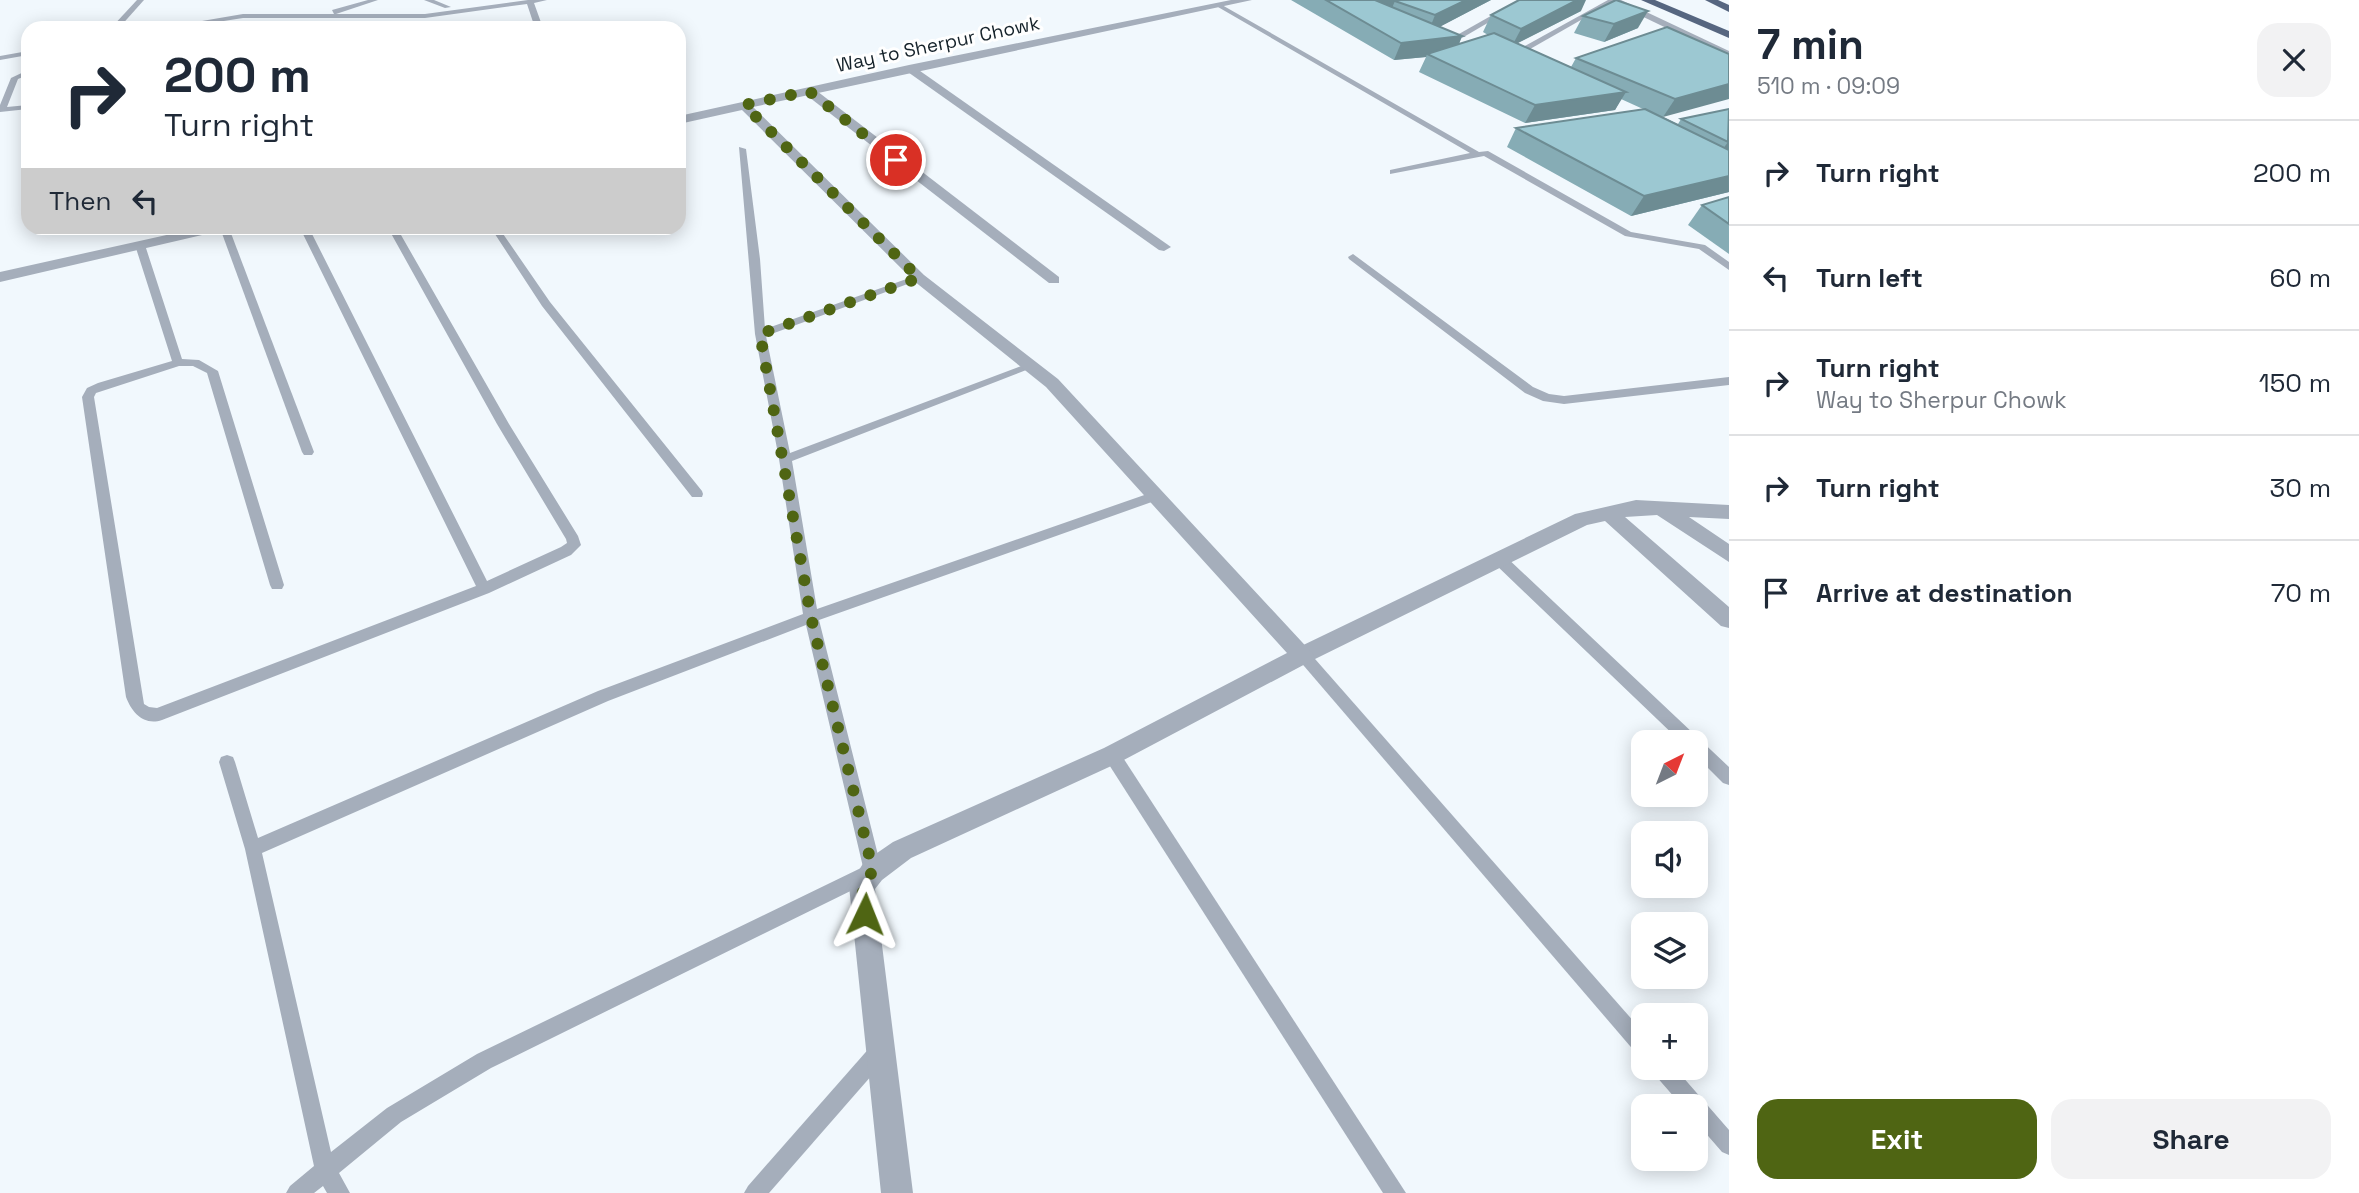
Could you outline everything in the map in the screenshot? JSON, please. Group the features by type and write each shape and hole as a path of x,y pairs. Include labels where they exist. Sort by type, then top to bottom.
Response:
{"highway":[{"path":"1646,0 1729,35"},
{"path":"1710,0 1729,9"},
{"path":"1695,5 1729,21"}],"street":[{"name":"Way to Sherpur Chowk","path":"686,118 909,68 1245,0"},
{"path":"1613,0 1729,55"},
{"path":"909,68 1164,247"},
{"path":"809,91 961,211 1054,280"},
{"path":"744,105 919,278 1033,365 1158,495 1303,655"},
{"path":"0,277 185,235"},
{"path":"897,1193 862,886 873,871 902,850 1112,755 1303,655 1582,519 1636,507 1729,512"},
{"path":"1663,509 1729,554"},
{"path":"1607,512 1729,620"}],"lane":[{"path":"122,21 141,0"},
{"path":"333,15 343,0"},
{"path":"333,15 375,0"},
{"path":"427,0 447,7"},
{"path":"212,21 243,16 333,15 544,0"},
{"path":"1447,43 1524,0"},
{"path":"1520,51 1613,0"},
{"path":"530,2 536,21"},
{"path":"1220,6 1476,153 1493,156 1628,234 1702,247 1729,267"},
{"path":"0,58 21,54"},
{"path":"21,75 15,78 1,110 21,108"},
{"path":"297,1193 394,1115 484,1061 873,871 811,617 785,459 760,334 755,259 742,149"},
{"path":"1393,172 1476,153"},
{"path":"227,235 308,452"},
{"path":"307,235 484,589"},
{"path":"277,585 212,371 195,362 178,363 102,386 88,397 134,697 137,709 144,715 157,715 484,589 555,558 574,545 573,539 503,424 396,235"},
{"path":"500,235 546,304 697,494"},
{"path":"141,245 178,363"},
{"path":"1353,257 1519,383 1547,398 1564,400 1729,381"},
{"path":"760,334 919,278"},
{"path":"785,459 1033,365"},
{"path":"253,849 603,696 811,617 1158,495"},
{"path":"1499,559 1679,730"},
{"path":"1303,655 1631,1032"},
{"path":"1112,755 1395,1193"},
{"path":"1708,758 1729,778"},
{"path":"226,762 253,849 325,1170 339,1193"},
{"path":"755,1193 879,1052"},
{"path":"1672,1080 1685,1094"},
{"path":"1708,1121 1729,1145"}],"building":[{"path":"1326,0 1375,0 1462,36 1401,43"},
{"path":"1396,0 1466,0 1435,15"},
{"path":"1519,0 1577,0 1521,29 1491,15"},
{"path":"1616,0 1648,11 1614,24 1583,16"},
{"path":"1667,27 1729,54 1729,84 1675,99 1576,58"},
{"path":"1494,33 1626,92 1535,105 1427,54"},
{"path":"1645,109 1729,150 1729,176 1644,196 1516,128"},
{"path":"1729,109 1728,142 1681,119"},
{"path":"1729,197 1729,224 1702,205"}],"route":[{"path":"865,914 862,886 873,871 811,617 785,459 760,334 919,278 744,105 809,91 896,160"}]}
